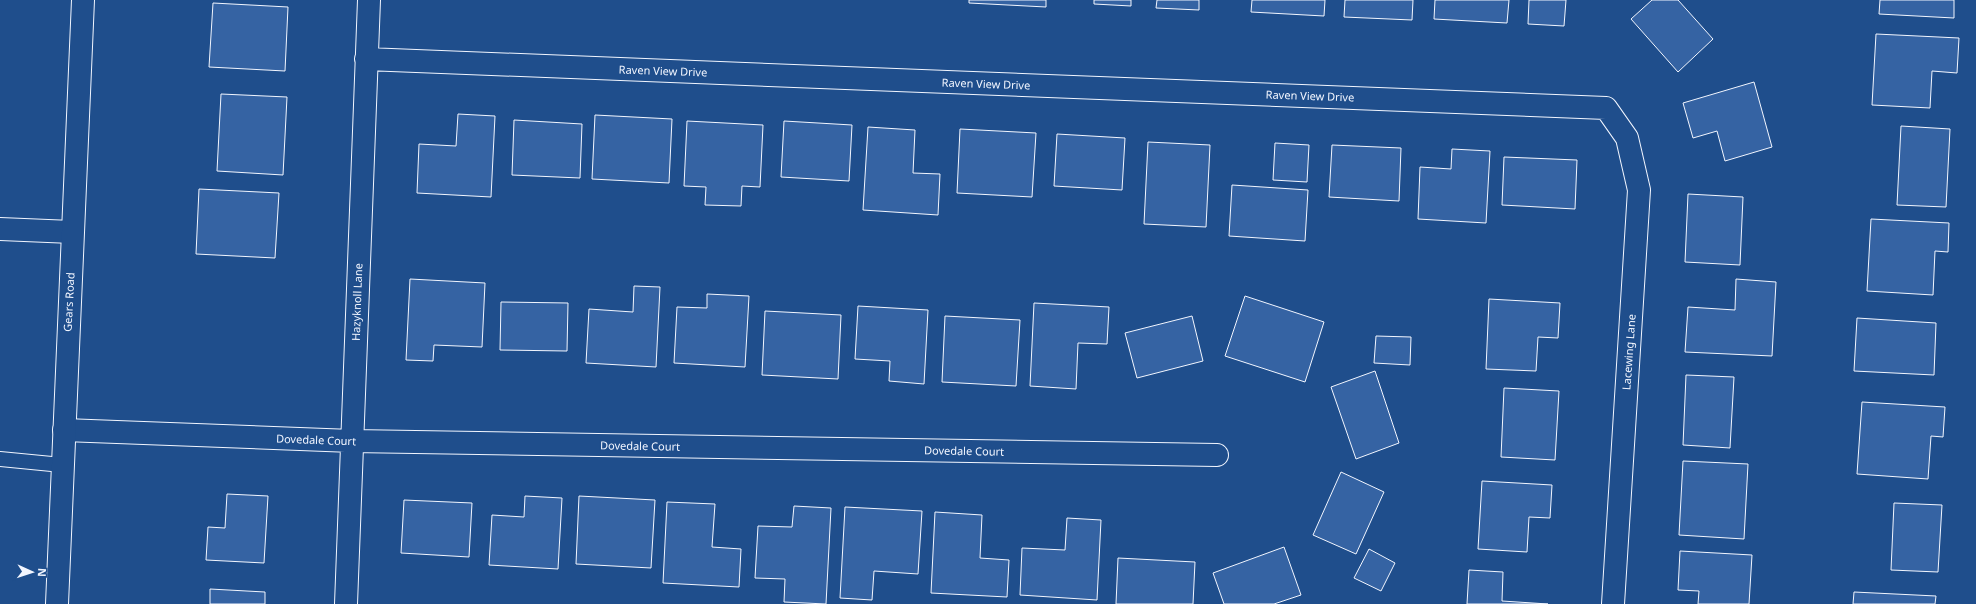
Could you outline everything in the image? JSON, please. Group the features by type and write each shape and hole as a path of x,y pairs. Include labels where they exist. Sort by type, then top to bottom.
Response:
{"street":[{"name":"Gears Road","path":"57,604 83,0"},
{"name":"Hazyknoll Lane","path":"346,604 369,0"},
{"name":"Raven View Drive","path":"366,59 1606,108"},
{"name":"Lacewing Lane","path":"1606,108 1627,138 1639,190 1613,604"},
{"path":"0,229 72,232"},
{"name":"Dovedale Court","path":"64,430 352,441 1217,455"}],"lane":[{"path":"0,459 62,465"}],"building":[{"path":"969,0 1046,0 1046,7 969,3"},
{"path":"1094,0 1131,0 1131,6 1094,4"},
{"path":"1157,0 1199,0 1199,10 1156,8"},
{"path":"1252,0 1325,0 1324,16 1251,12"},
{"path":"1345,0 1413,0 1412,20 1344,17"},
{"path":"1435,0 1509,0 1507,23 1434,19"},
{"path":"1529,0 1566,0 1564,26 1528,24"},
{"path":"1652,0 1678,0 1713,39 1678,72 1631,19"},
{"path":"1880,0 1954,0 1954,18 1879,14"},
{"path":"213,3 288,7 285,71 209,67"},
{"path":"1876,34 1959,38 1957,73 1932,71 1930,108 1872,105"},
{"path":"1754,82 1772,147 1725,161 1717,131 1693,138 1683,103"},
{"path":"221,94 287,97 283,175 217,171"},
{"path":"458,114 495,116 491,197 417,193 419,144 456,146"},
{"path":"595,115 672,119 669,183 592,179"},
{"path":"514,120 582,124 580,178 512,175"},
{"path":"687,121 763,125 760,187 742,186 741,206 705,205 706,187 684,186"},
{"path":"784,121 852,125 849,181 781,177"},
{"path":"1901,126 1950,129 1946,207 1897,205"},
{"path":"868,127 915,130 913,173 940,174 938,215 863,210"},
{"path":"960,129 1036,133 1032,197 957,193"},
{"path":"1057,134 1125,138 1122,190 1054,186"},
{"path":"1148,142 1210,145 1206,227 1144,224"},
{"path":"1275,143 1309,145 1307,182 1273,180"},
{"path":"1332,145 1401,148 1399,201 1329,197"},
{"path":"1452,149 1490,151 1486,223 1418,219 1420,167 1451,169"},
{"path":"1504,157 1577,160 1575,209 1502,205"},
{"path":"1232,185 1308,190 1305,241 1229,236"},
{"path":"199,189 279,193 275,258 196,254"},
{"path":"1688,194 1743,197 1740,265 1685,262"},
{"path":"1871,219 1949,223 1948,252 1935,251 1933,295 1867,291"},
{"path":"410,279 485,283 482,347 434,345 433,361 406,360"},
{"path":"1736,279 1776,282 1772,356 1685,352 1688,307 1735,310"},
{"path":"634,286 660,287 656,367 586,363 589,309 633,312"},
{"path":"707,294 749,296 745,367 674,363 677,307 707,308"},
{"path":"1245,296 1324,322 1305,382 1225,356"},
{"path":"1489,299 1560,303 1558,338 1538,337 1536,371 1486,369"},
{"path":"501,302 568,303 567,351 500,350"},
{"path":"1034,303 1109,307 1107,344 1078,343 1076,389 1030,386"},
{"path":"858,306 928,310 924,384 889,381 890,361 855,359"},
{"path":"765,311 841,315 838,379 762,375"},
{"path":"945,316 1020,320 1016,386 942,382"},
{"path":"1192,316 1203,361 1137,378 1125,333"},
{"path":"1857,318 1936,323 1934,375 1854,371"},
{"path":"1376,336 1411,337 1410,365 1374,363"},
{"path":"1375,371 1399,443 1356,459 1331,387"},
{"path":"1686,375 1734,377 1730,448 1683,445"},
{"path":"1504,388 1559,391 1555,460 1501,457"},
{"path":"1862,402 1945,407 1943,437 1931,436 1928,479 1857,474"},
{"path":"1683,461 1748,464 1744,539 1679,535"},
{"path":"1341,472 1384,492 1356,554 1313,535"},
{"path":"1482,481 1552,485 1550,518 1529,517 1527,552 1478,549"},
{"path":"227,494 268,496 264,563 206,560 208,527 225,528"},
{"path":"525,496 562,498 558,569 489,565 492,515 524,517"},
{"path":"579,496 655,500 651,568 576,564"},
{"path":"404,500 472,503 469,557 401,553"},
{"path":"667,502 715,504 712,547 741,549 739,587 663,583"},
{"path":"1894,503 1942,505 1938,572 1891,570"},
{"path":"794,506 831,508 826,604 784,602 785,579 755,578 758,526 792,527"},
{"path":"845,507 922,511 918,574 874,571 872,600 840,598"},
{"path":"935,512 982,515 980,558 1009,560 1007,597 931,593"},
{"path":"1067,518 1101,520 1097,600 1020,595 1022,548 1065,550"},
{"path":"1284,547 1301,595 1274,604 1224,604 1213,573"},
{"path":"1369,549 1395,563 1381,591 1354,578"},
{"path":"1680,551 1752,555 1749,604 1698,604 1699,591 1678,590"},
{"path":"1118,558 1195,562 1193,604 1116,604"},
{"path":"1469,570 1503,572 1502,601 1548,604 1467,604"},
{"path":"210,589 265,592 265,604 210,604"},
{"path":"1854,592 1936,596 1935,604 1853,604"}]}
